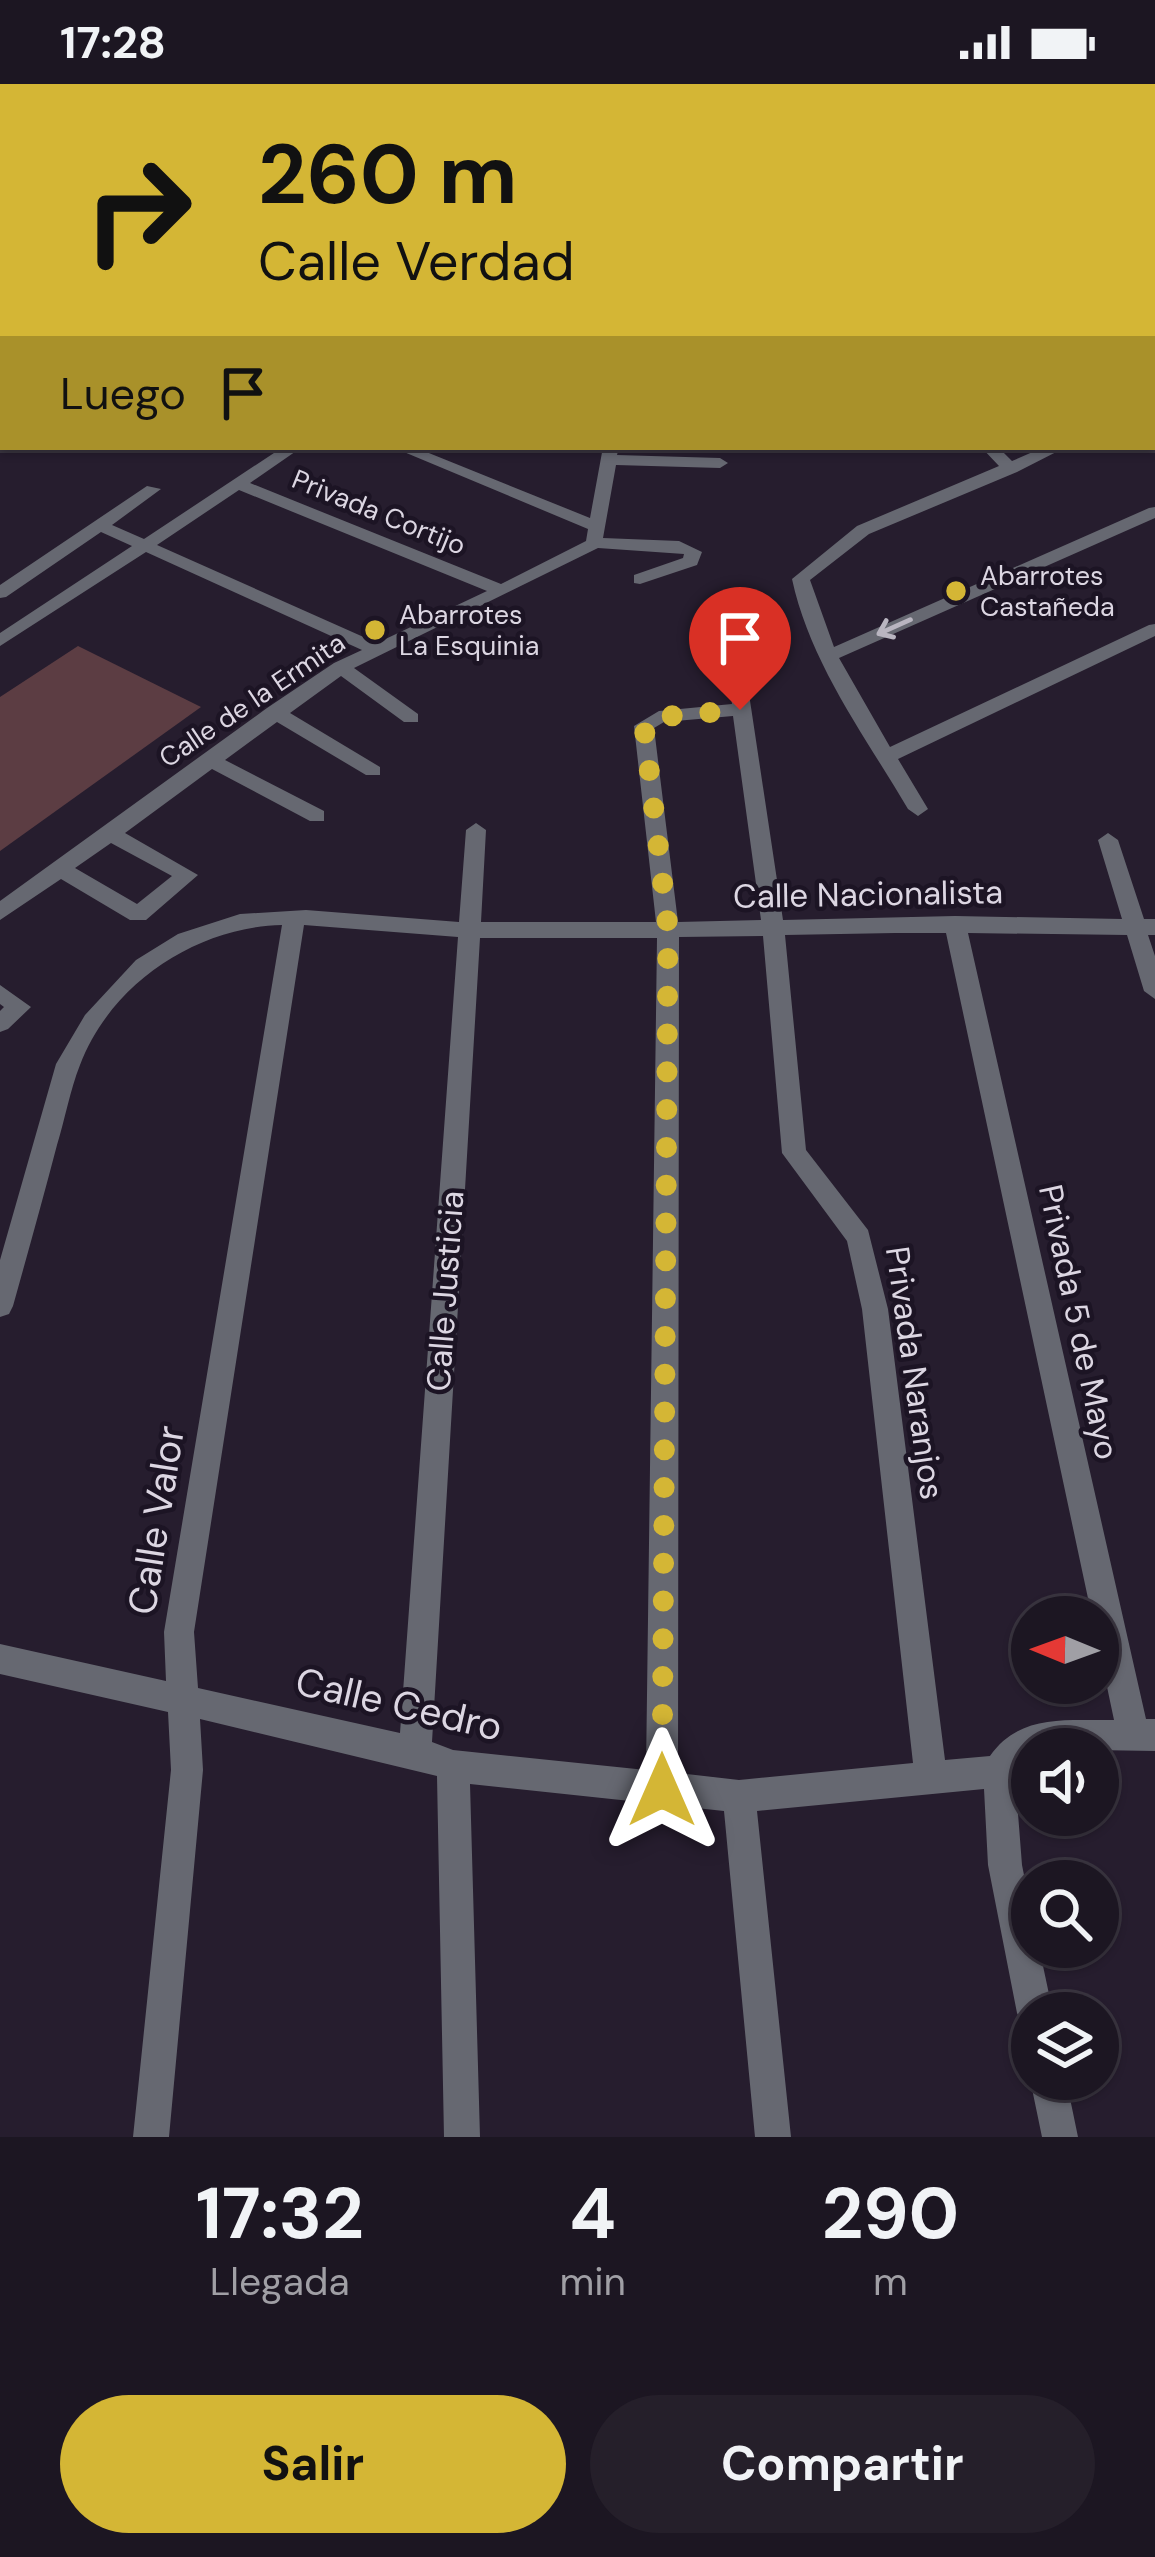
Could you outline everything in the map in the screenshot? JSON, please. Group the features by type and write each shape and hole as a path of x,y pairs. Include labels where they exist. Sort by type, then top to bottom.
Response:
{"street":[{"path":"4,634 62,602 289,450"},
{"path":"407,450 596,535 679,546 693,553 691,561 640,579"},
{"path":"992,450 1011,469"},
{"path":"918,809 831,656 802,596 801,579 863,530 1052,450"},
{"path":"596,535 609,453 720,463"},
{"name":"Privada Cortijo","path":"235,483 502,591"},
{"path":"6,589 145,494 183,518"},
{"path":"831,656 1155,512"},
{"path":"100,526 375,650"},
{"name":"Calle de la Ermita","path":"0,912 341,667 502,591 596,535"},
{"path":"6,589 62,602"},
{"path":"888,756 1155,628"},
{"name":"Privada Naranjos","path":"734,654 773,929 794,1153 859,1237 875,1309 931,1777"},
{"path":"341,667 411,718"},
{"path":"662,1790 668,928 644,726 659,717 740,710"},
{"path":"274,712 373,771"},
{"path":"208,760 317,816"},
{"name":"Calle Justicia","path":"415,1753 476,830"},
{"path":"61,869 138,915 187,875 109,833"},
{"path":"1108,840 1147,927 1155,991"},
{"name":"Calle Valor","path":"151,2137 187,1770 179,1632 294,920"},
{"name":"Calle Nacionalista","path":"0,1306 68,1064 86,1028 122,985 176,945 241,921 469,931 1147,927"},
{"name":"Privada 5 de Mayo","path":"955,925 1144,1734"},
{"path":"0,993 20,1007 0,1023"},
{"name":"Calle Cedro","path":"0,1659 415,1753 453,1766 662,1790 739,1796 999,1771"},
{"path":"1031,1992 1005,1865 999,1771 1016,1746 1041,1738 1144,1734"},
{"path":"453,1766 462,2137"},
{"path":"739,1796 773,2137"},
{"path":"1052,2100 1060,2137"}],"shaded area":[{"path":"78,646 201,707 0,851 0,697"}],"place":[{"name":"Abarrotes Castañeda","path":"956,591"},
{"name":"Abarrotes La Esquinia","path":"375,630"}],"route":[{"path":"662,1790 668,928 644,726 659,717 740,710"}]}
